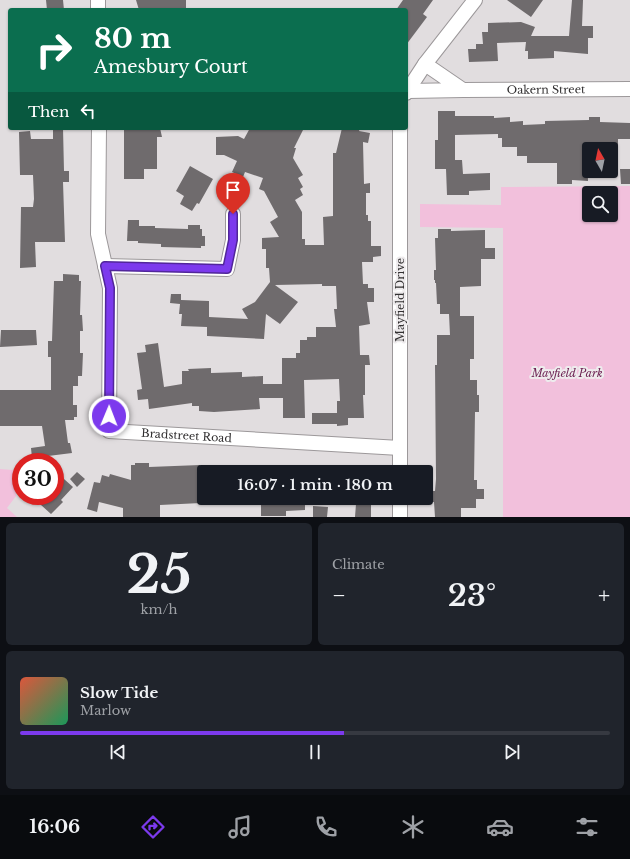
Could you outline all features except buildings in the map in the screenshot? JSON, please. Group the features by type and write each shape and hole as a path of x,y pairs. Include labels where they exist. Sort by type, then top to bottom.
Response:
{"street":[{"path":"408,90 425,64 475,0"},
{"path":"425,64 463,90"},
{"name":"Oakern Street","path":"408,92 463,90 630,89"},
{"name":"Bradstreet Road","path":"98,130 98,234 110,288 109,431 400,448"},
{"name":"Mayfield Drive","path":"400,130 400,465"},
{"path":"105,266 227,269 233,240 233,214"},
{"path":"400,505 400,517"}],"green space":[{"name":"Mayfield Park","path":"582,186 582,222 618,222 618,186 630,186 630,517 503,517 503,228 420,227 420,204 501,205 501,187"},
{"path":"0,469 12,470 12,501 7,508 17,517 0,517"}],"route":[{"path":"109,416 110,288 105,266 116,265 227,269 233,240 233,214"}]}
